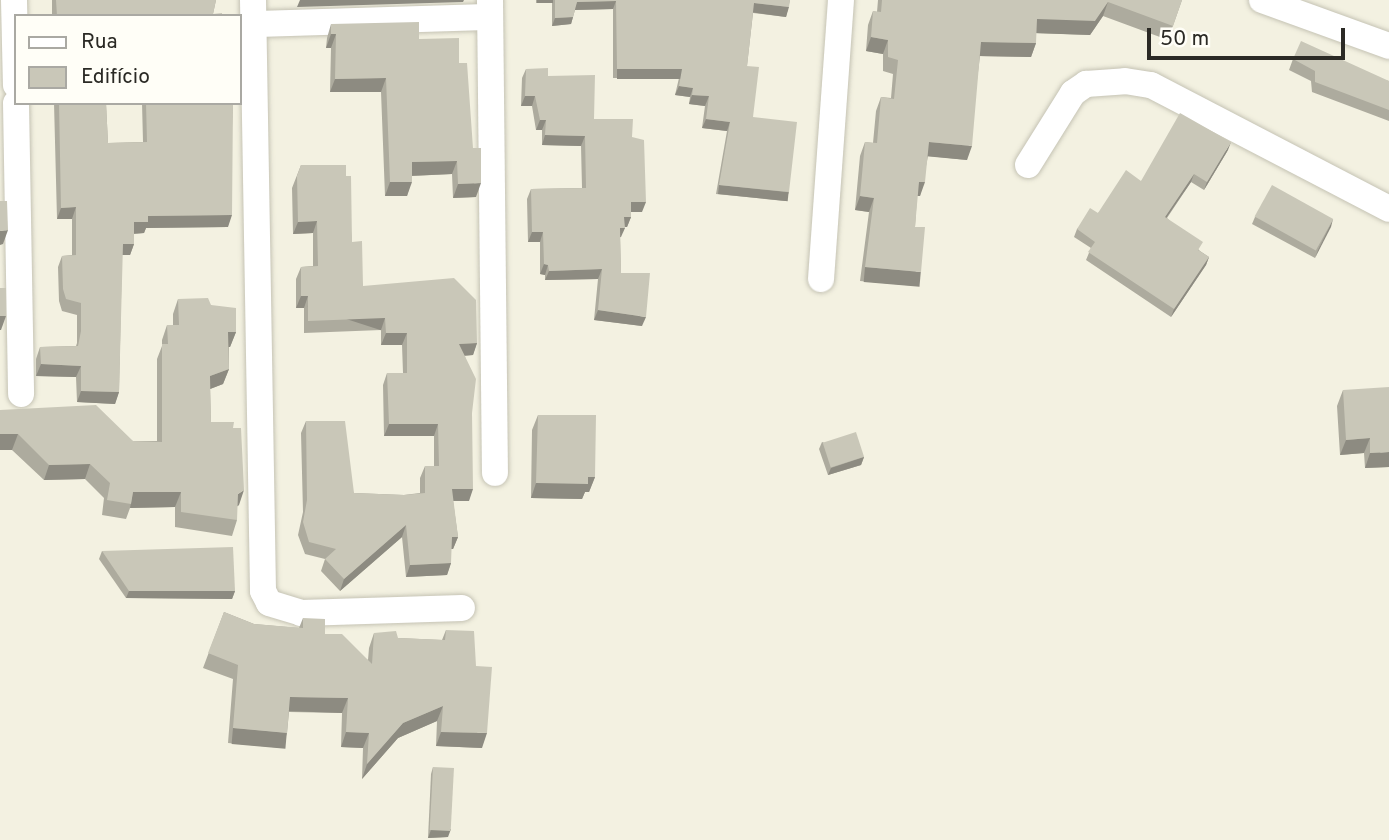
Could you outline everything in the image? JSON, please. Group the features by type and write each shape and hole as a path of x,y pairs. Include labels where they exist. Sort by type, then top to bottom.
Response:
{"street":[{"path":"821,279 841,0"},
{"path":"1262,0 1389,46"},
{"path":"463,608 301,613 269,603 263,591 253,12 490,9 495,473"},
{"path":"1028,165 1073,93 1086,84 1125,81 1151,85 1389,209"},
{"path":"16,105 21,394"}],"building":[{"path":"56,0 216,0 213,14 57,14"},
{"path":"555,0 616,1 577,2 573,17 555,18"},
{"path":"616,0 790,0 789,7 754,3 747,66 759,67 753,117 797,122 789,192 719,185 730,122 706,119 709,96 692,95 693,88 679,86 682,69 617,69"},
{"path":"882,0 1182,0 1173,26 1108,2 1095,21 1037,19 1036,43 981,42 972,146 929,142 925,182 919,182 915,227 925,227 921,272 865,267 874,198 860,196 865,142 877,143 881,97 894,99 898,60 888,57 888,40 871,37 873,11 881,12"},
{"path":"419,22 419,39 459,38 459,63 467,63 473,148 481,148 481,183 458,184 457,161 412,162 412,182 390,182 386,78 335,79 336,34 331,34 331,24"},
{"path":"1301,41 1389,81 1389,110 1315,82 1315,71 1293,59"},
{"path":"548,68 548,76 595,75 594,119 633,119 632,137 644,140 646,202 631,202 631,217 624,217 625,228 620,228 621,273 650,273 646,317 598,310 602,269 549,271 548,265 544,264 543,232 532,232 531,189 586,188 585,136 545,135 546,120 540,120 535,96 525,96 526,69"},
{"path":"59,105 106,105 108,143 147,142 146,105 233,105 232,215 148,216 148,222 134,222 134,244 123,244 119,392 81,391 81,366 41,364 40,347 78,346 81,331 81,303 66,299 63,289 62,256 76,255 76,207 61,208"},
{"path":"1180,113 1231,142 1207,182 1194,174 1165,217 1203,242 1198,250 1209,257 1174,309 1088,252 1095,242 1077,229 1090,208 1098,213 1126,170 1141,181"},
{"path":"301,165 346,165 346,176 351,176 352,242 362,241 363,286 454,278 476,300 477,343 459,344 476,379 472,413 473,489 452,489 458,537 452,537 451,563 410,565 406,525 344,579 325,559 336,549 309,542 303,522 307,500 306,421 345,421 354,493 425,493 425,466 439,466 438,424 389,424 387,373 407,373 407,333 386,333 385,318 308,321 308,296 301,296 301,267 318,266 317,221 298,222 297,176"},
{"path":"1272,185 1333,219 1316,250 1255,216"},
{"path":"0,201 7,201 8,230 0,231"},
{"path":"0,288 6,288 6,316 0,316"},
{"path":"208,298 211,305 236,308 236,332 228,332 229,369 210,376 211,422 234,422 233,428 241,428 244,490 238,494 237,520 181,512 181,492 133,492 131,504 107,500 110,483 90,464 49,465 18,434 0,434 0,410 96,405 133,441 162,442 162,344 168,344 167,325 179,325 178,299"},
{"path":"1389,387 1389,452 1370,453 1370,438 1346,440 1343,390"},
{"path":"538,415 596,415 595,477 588,477 588,484 536,483"},
{"path":"856,432 864,457 831,468 823,443"},
{"path":"233,547 235,591 129,591 102,551"},
{"path":"224,612 254,624 303,628 303,618 325,619 325,634 342,634 372,664 374,633 396,631 398,638 445,640 446,630 474,631 476,666 492,667 487,733 441,732 443,706 403,723 367,764 369,733 346,732 348,698 290,697 287,733 233,728 238,665 208,653"},
{"path":"433,767 454,768 451,831 430,830"}]}
